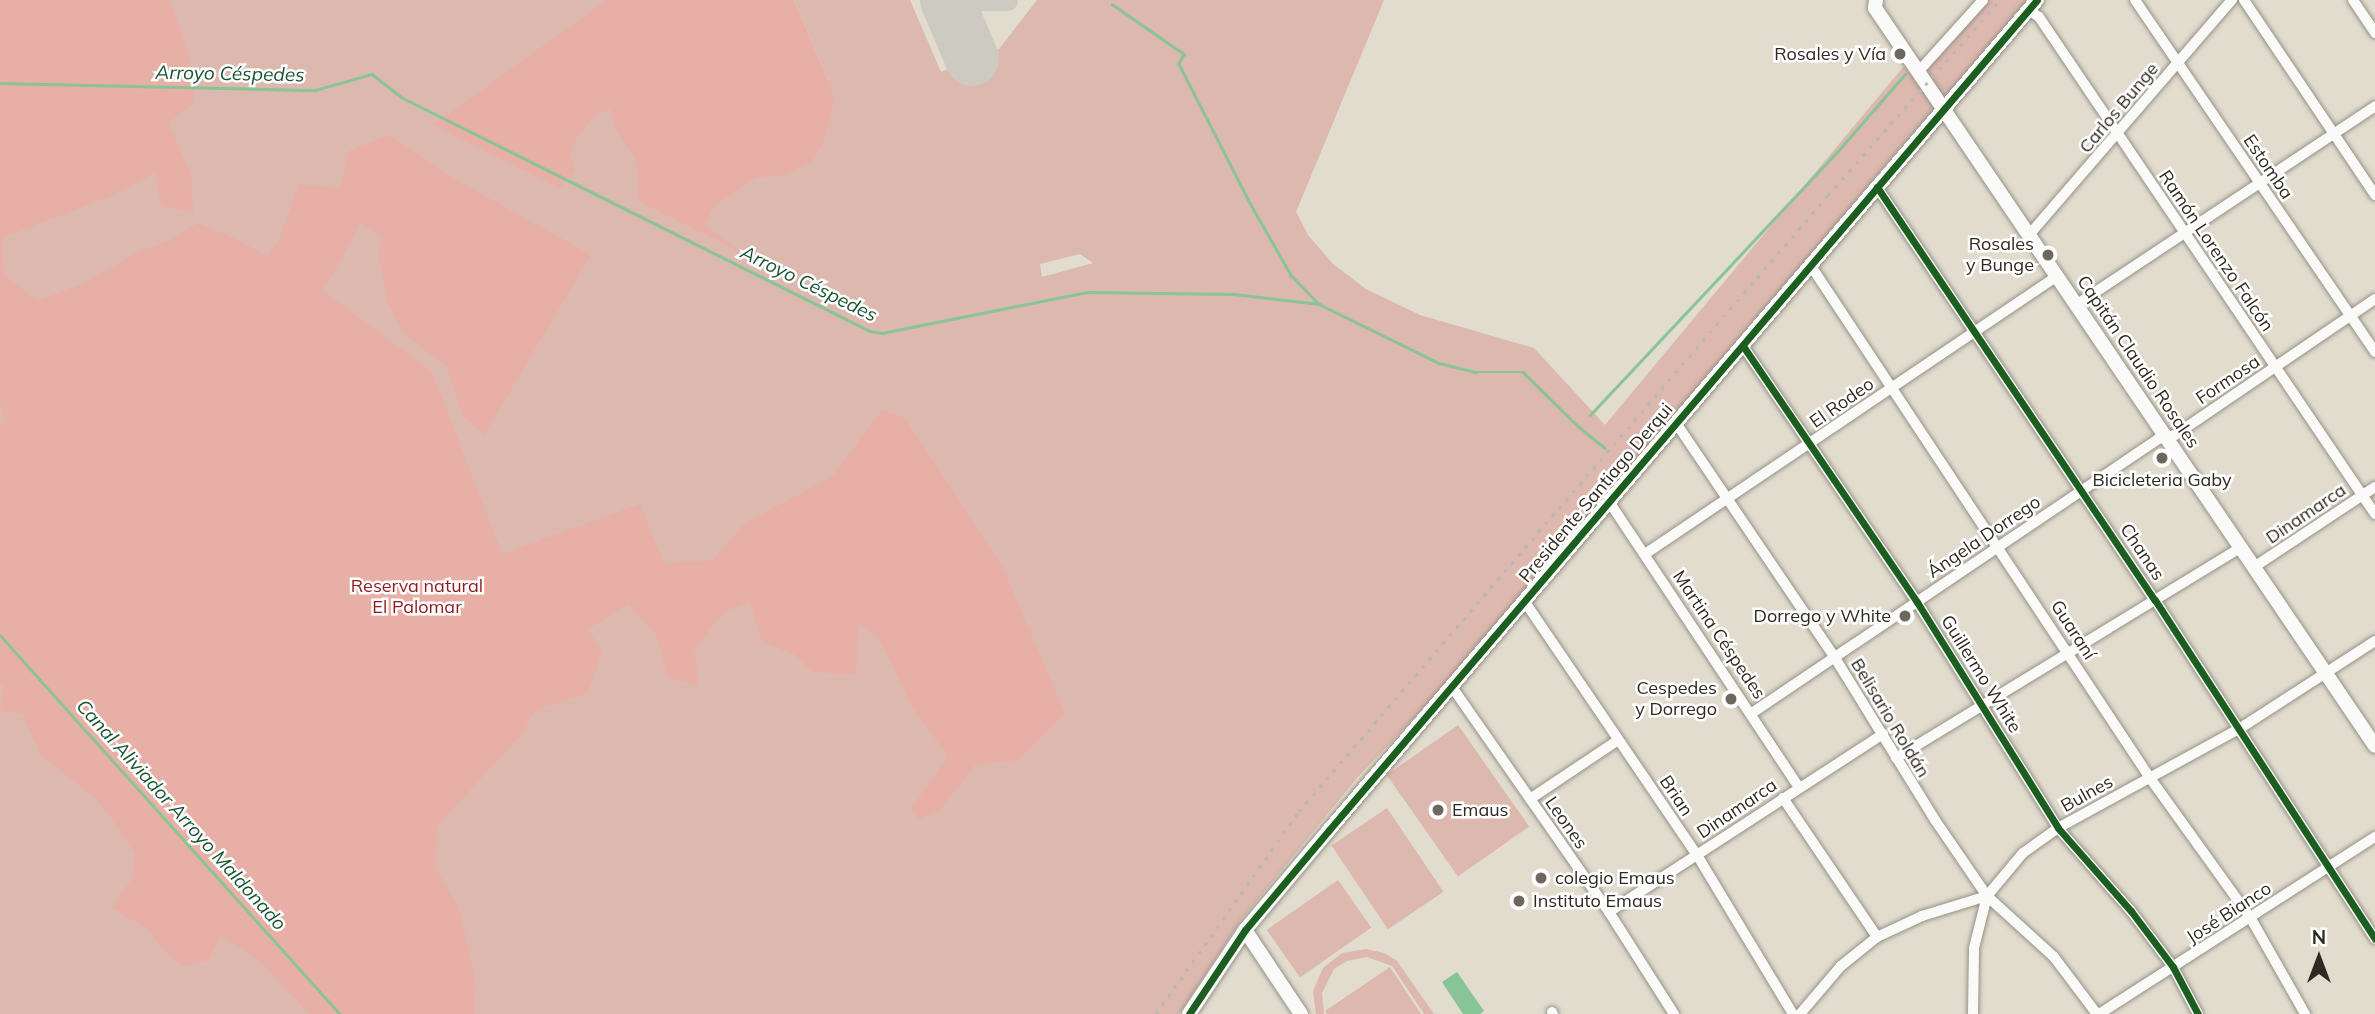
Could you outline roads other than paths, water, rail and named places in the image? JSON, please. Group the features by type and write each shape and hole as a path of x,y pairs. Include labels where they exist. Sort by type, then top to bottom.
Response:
{"street":[{"path":"1918,72 1983,0"},
{"name":"Estomba","path":"2135,0 2375,352"},
{"name":"Carlos Bunge","path":"2029,235 2118,136 2232,0"},
{"path":"2244,0 2375,195"},
{"path":"2353,0 2375,33"},
{"name":"Capitán Claudio Rosales","path":"1874,3 2375,746"},
{"name":"Presidente Santiago Derqui","path":"1189,1014 1245,930 2033,5"},
{"name":"Ramón Lorenzo Falcón","path":"2033,5 2118,136 2375,514"},
{"path":"2076,305 2375,106"},
{"name":"Chanas","path":"1877,187 2155,600 2375,939"},
{"name":"Guaraní","path":"1811,266 2150,778 2250,917 2305,1014"},
{"name":"El Rodeo","path":"1645,554 2057,276"},
{"name":"Formosa","path":"2166,438 2375,299"},
{"name":"Guillermo White","path":"1743,346 1917,602 1983,703 2058,828 2131,911 2173,967 2198,1014"},
{"name":"Belisario Roldán","path":"1676,423 1835,657 1896,758 1987,896 2054,957 2098,1014"},
{"name":"Ángela Dorrego","path":"1752,713 2158,439 2166,438"},
{"name":"Dinamarca","path":"2254,567 2375,487"},
{"name":"Martina Céspedes","path":"1610,503 1799,786"},
{"path":"1896,758 2241,547"},
{"name":"Brian","path":"1525,602 1697,855 1793,1014"},
{"name":"Bulnes","path":"1987,896 2023,853 2058,828 2239,729 2375,641"},
{"name":"Leones","path":"1452,687 1609,912 1674,1014"},
{"name":"Dinamarca","path":"1609,912 1799,786 1883,734"},
{"path":"1530,799 1618,740"},
{"path":"1783,798 1877,937"},
{"name":"José Bianco","path":"2098,1014 2375,837"},
{"path":"1800,1014 1841,966 1877,937 1922,916 1987,896"},
{"path":"1973,1014 1974,948 1987,896"},
{"path":"1245,930 1301,1014"}],"waterway":[{"path":"1112,4 1184,54 1179,64 1250,203 1291,275 1319,304"},
{"name":"Arroyo Céspedes","path":"0,83 315,90 372,74 401,97 870,331 882,333 1087,292 1234,294 1319,304 1439,363 1476,372 1523,372 1579,427 1605,448"},
{"path":"1590,415 1837,152 1905,74"},
{"name":"Canal Aliviador Arroyo Maldonado","path":"0,635 340,1014"}],"railway":[{"path":"1156,1014 1299,811 1828,195 2000,0"}],"place":[{"name":"Rosales y Vía","path":"1900,54"},
{"name":"Rosales y Bunge","path":"2048,255"},
{"name":"Bicicleteria Gaby","path":"2162,458"},
{"name":"Dorrego y White","path":"1905,616"},
{"name":"Cespedes y Dorrego","path":"1731,699"},
{"name":"Emaus","path":"1438,810"},
{"name":"colegio Emaus","path":"1541,878"},
{"name":"Instituto Emaus","path":"1519,901"}],"park label":[{"name":"Reserva natural El Palomar","path":"417,597"}]}
